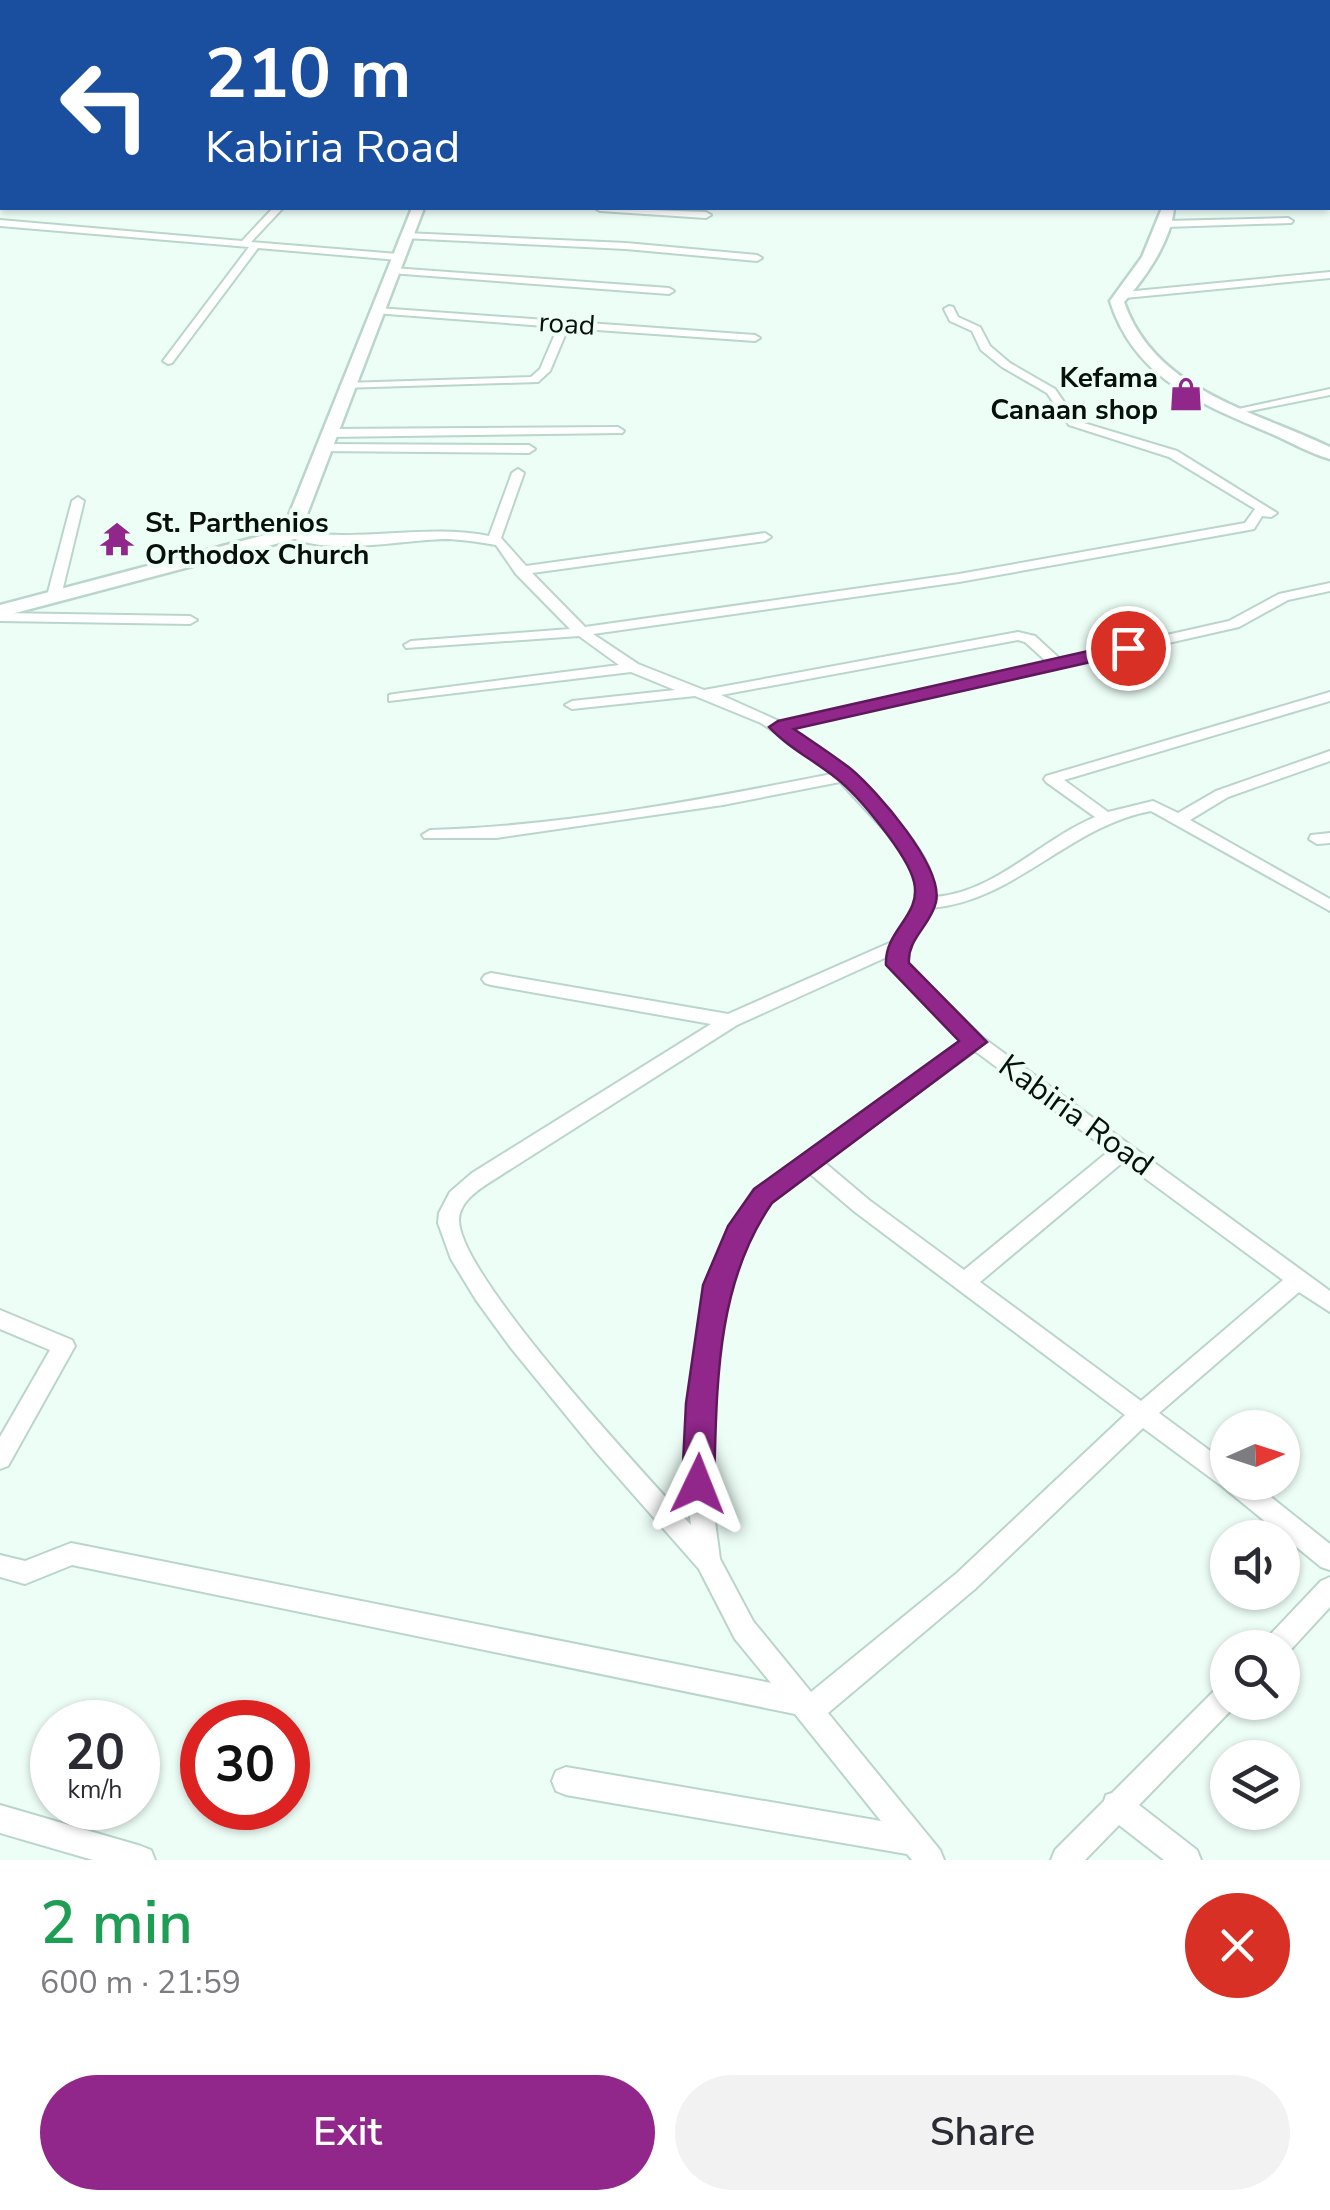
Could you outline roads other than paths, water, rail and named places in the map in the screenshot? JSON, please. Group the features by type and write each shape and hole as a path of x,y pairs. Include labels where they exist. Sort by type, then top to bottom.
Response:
{"main road":[{"path":"0,614 54,596 291,534 417,210"},
{"path":"1166,216 1125,295 1117,301 1120,322 1136,347 1188,388 1330,454"}],"street":[{"path":"168,361 276,210"},
{"path":"630,210 706,215"},
{"path":"0,223 12,215"},
{"path":"1166,216 1288,221"},
{"path":"0,223 249,244 477,276 669,290"},
{"path":"406,236 626,246 758,258"},
{"path":"1125,295 1330,275"},
{"path":"474,290 477,276"},
{"path":"411,645 579,632 1129,549 1249,526 1258,512 1271,513 1173,454 1073,423 1052,391 1006,365 986,348 976,330 954,319 949,309"},
{"name":"road","path":"378,312 755,338"},
{"path":"346,386 534,380 544,371 565,324"},
{"path":"1235,411 1330,392"},
{"path":"326,440 618,431"},
{"path":"326,440 529,449"},
{"path":"494,540 518,472"},
{"path":"54,596 78,501"},
{"path":"291,534 302,538 500,542 579,632 633,667 746,710 778,727 847,776 909,850 926,882 925,903 896,946 730,1022 459,1193 448,1220 452,1243 490,1306 708,1561 744,1630 922,1850"},
{"path":"521,570 765,537"},
{"path":"778,727 1234,624 1284,597 1330,587"},
{"path":"0,614 190,620"},
{"path":"572,705 699,693 1018,636 1030,639 1058,664"},
{"path":"394,698 633,667"},
{"path":"1105,817 1052,779 1330,696"},
{"path":"1180,819 1222,794 1330,756"},
{"path":"430,834 496,833 723,800 847,776"},
{"path":"925,903 956,902 1105,817 1152,806 1330,906"},
{"name":"Kabiria Road","path":"896,946 897,965 975,1042 1330,1303"},
{"path":"491,979 730,1022"},
{"path":"708,1561 698,1484 701,1403 717,1285 742,1226 763,1196 975,1042"},
{"path":"964,1283 1124,1150"},
{"path":"810,1162 964,1283 1210,1464"},
{"path":"0,1566 25,1573 71,1554 804,1707 966,1580 1144,1412 1299,1280"},
{"path":"0,1319 64,1346 0,1459"},
{"path":"1255,1500 1330,1559"},
{"path":"1292,1630 1330,1589"},
{"path":"1065,1860 1210,1714"},
{"path":"566,1781 922,1850"},
{"path":"1116,1805 1187,1860"},
{"path":"0,1819 141,1860"}],"place":[{"name":"Kefama Canaan shop","path":"1186,394"},
{"name":"St. Parthenios Orthodox Church","path":"117,539"}]}
